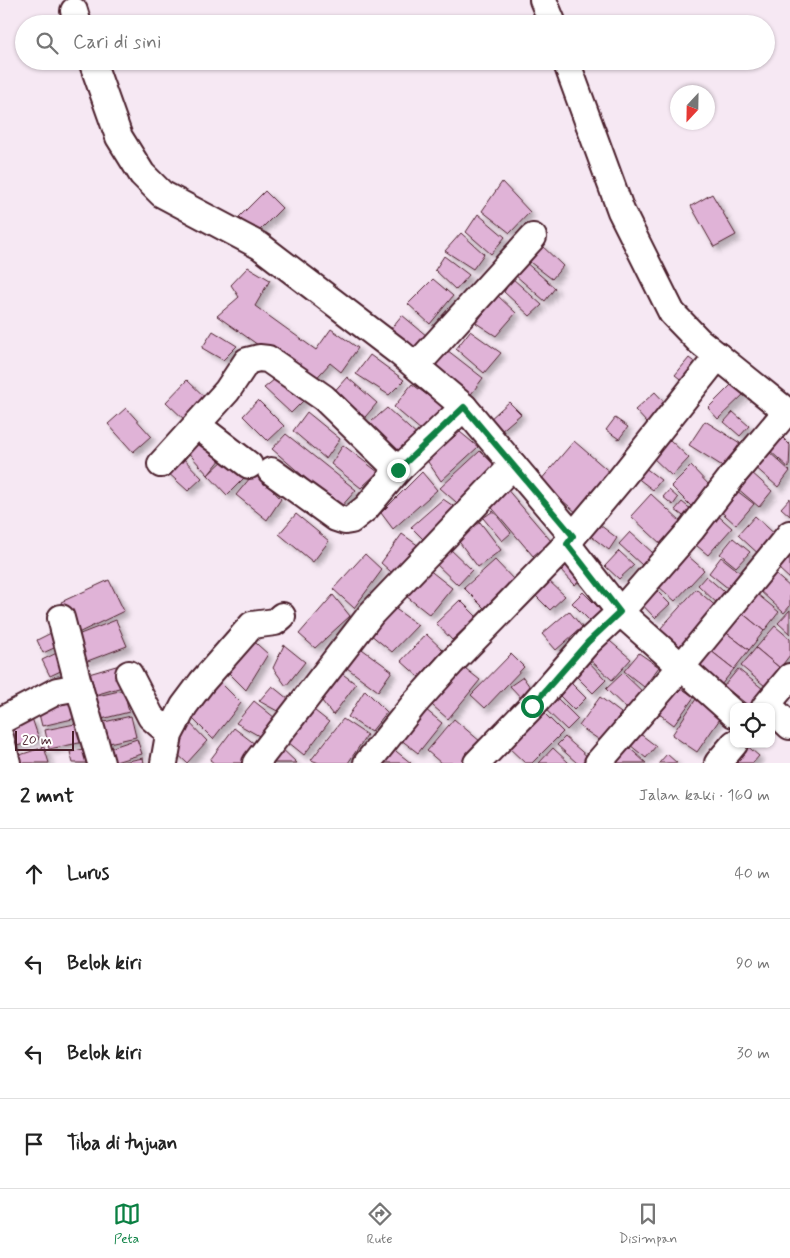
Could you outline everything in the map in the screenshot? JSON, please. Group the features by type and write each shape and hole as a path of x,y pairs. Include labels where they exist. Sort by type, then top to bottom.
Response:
{"street":[{"path":"543,0 549,15"},
{"path":"95,70 119,137 142,174 162,194 260,246 416,366 464,407 513,465 570,540 620,612 730,710"},
{"path":"477,763 532,706 588,642 620,612 691,530 734,474 788,412 700,341 672,314 621,211 569,70"},
{"path":"416,366 533,237"},
{"path":"367,763 415,703 451,663 570,540 718,356"},
{"path":"161,464 227,391 247,361 259,358 268,359 324,398 398,470"},
{"path":"196,425 336,518 345,521 351,520 366,508 398,470 464,407"},
{"path":"256,763 371,614 513,465"},
{"path":"598,763 681,667 790,534"},
{"path":"164,763 170,735 174,726 184,706 202,682 252,625 275,622 282,616"},
{"path":"61,618 78,687 101,763"},
{"path":"129,674 151,717 160,724 174,726"},
{"path":"771,703 790,677"},
{"path":"0,721 57,691 78,687"},
{"path":"775,713 790,726"},
{"path":"0,737 7,763"},
{"path":"718,763 731,748"}],"building":[{"path":"502,182 530,212 510,233 482,211"},
{"path":"265,191 282,208 256,234 239,217"},
{"path":"712,194 736,235 714,247 691,206"},
{"path":"478,214 505,237 491,254 466,232"},
{"path":"461,233 484,254 473,269 445,251"},
{"path":"537,241 563,266 552,279 526,259"},
{"path":"444,256 469,275 456,290 435,270"},
{"path":"524,261 555,288 545,301 515,275"},
{"path":"248,267 270,280 255,306 316,350 331,329 358,348 341,372 330,363 312,383 217,316 239,297 231,285"},
{"path":"512,278 542,305 530,316 504,292"},
{"path":"433,279 453,296 430,324 408,304"},
{"path":"497,295 516,313 496,336 476,323"},
{"path":"402,315 427,336 414,352 389,331"},
{"path":"213,331 237,346 223,360 202,348"},
{"path":"470,331 501,353 484,373 456,349"},
{"path":"447,350 483,378 469,397 435,366"},
{"path":"370,355 404,380 389,395 356,374"},
{"path":"689,358 702,368 688,385 675,375"},
{"path":"280,375 308,396 291,413 264,388"},
{"path":"347,377 377,403 360,423 331,395"},
{"path":"187,380 210,402 189,424 166,402"},
{"path":"735,381 746,392 718,419 708,408"},
{"path":"412,384 445,408 422,431 394,407"},
{"path":"655,392 667,405 647,423 635,410"},
{"path":"258,400 284,426 268,441 243,416"},
{"path":"509,402 521,414 500,432 489,420"},
{"path":"126,408 151,436 133,452 108,424"},
{"path":"387,408 420,438 395,455 364,428"},
{"path":"307,412 340,439 326,459 293,431"},
{"path":"733,412 749,426 740,436 724,422"},
{"path":"615,418 628,427 619,439 606,430"},
{"path":"705,421 740,443 724,467 689,445"},
{"path":"460,432 478,447 441,481 426,459"},
{"path":"286,434 356,490 340,508 272,449"},
{"path":"199,436 221,459 208,475 185,449"},
{"path":"782,437 790,445 789,468 769,450"},
{"path":"668,438 689,458 672,476 651,456"},
{"path":"574,441 612,474 578,514 540,481"},
{"path":"343,445 378,472 361,488 331,464"},
{"path":"480,451 500,470 464,509 440,488"},
{"path":"768,451 790,471 778,487 754,466"},
{"path":"180,455 202,478 188,491 166,471"},
{"path":"227,457 246,476 227,495 208,475"},
{"path":"691,466 711,487 691,506 671,486"},
{"path":"644,467 661,480 653,490 636,477"},
{"path":"750,471 772,491 759,507 736,487"},
{"path":"255,472 281,499 267,520 236,495"},
{"path":"422,472 437,490 393,529 381,513"},
{"path":"732,487 754,504 736,525 716,507"},
{"path":"506,488 551,541 533,556 488,503"},
{"path":"669,490 678,498 673,505 663,497"},
{"path":"651,494 682,523 662,545 631,516"},
{"path":"790,498 790,516 781,508"},
{"path":"443,499 459,510 427,543 411,527"},
{"path":"682,502 692,510 686,518 675,510"},
{"path":"493,511 511,533 502,541 483,518"},
{"path":"715,513 732,528 708,555 691,541"},
{"path":"296,514 329,541 313,562 279,534"},
{"path":"755,516 779,538 762,557 738,535"},
{"path":"480,522 501,550 478,567 457,539"},
{"path":"596,522 617,538 609,550 584,531"},
{"path":"630,532 653,553 642,565 619,544"},
{"path":"402,534 419,546 398,578 381,563"},
{"path":"733,538 750,552 736,567 720,554"},
{"path":"448,547 472,570 458,585 434,562"},
{"path":"679,548 704,570 675,601 650,579"},
{"path":"619,551 634,565 619,579 605,566"},
{"path":"365,554 382,570 354,608 333,589"},
{"path":"721,557 746,577 734,593 709,573"},
{"path":"790,557 790,579 779,569"},
{"path":"566,558 584,577 575,585 557,566"},
{"path":"495,560 516,582 486,610 464,588"},
{"path":"428,569 452,588 430,615 406,596"},
{"path":"774,573 790,587 790,606 784,613 758,589"},
{"path":"706,576 731,598 722,608 698,585"},
{"path":"547,579 565,596 550,610 533,593"},
{"path":"109,580 124,611 76,634 61,602"},
{"path":"648,582 670,604 655,618 634,596"},
{"path":"696,589 719,609 683,649 660,629"},
{"path":"751,589 779,612 764,631 736,608"},
{"path":"583,592 602,611 591,622 572,603"},
{"path":"333,595 350,616 315,648 299,634"},
{"path":"460,600 477,617 452,640 436,623"},
{"path":"390,605 418,625 392,652 370,634"},
{"path":"736,608 764,631 749,650 720,628"},
{"path":"790,610 790,634 778,623"},
{"path":"569,611 582,627 556,650 542,634"},
{"path":"116,620 127,646 85,662 75,636"},
{"path":"775,626 790,639 790,655 780,668 756,648"},
{"path":"720,628 749,650 734,669 706,647"},
{"path":"59,629 65,643 43,653 37,640"},
{"path":"426,634 443,650 419,677 401,661"},
{"path":"248,636 268,654 246,690 223,667"},
{"path":"604,636 631,659 612,680 586,656"},
{"path":"355,644 392,671 378,691 343,665"},
{"path":"284,645 305,662 286,686 273,668"},
{"path":"706,647 734,669 721,685 693,663"},
{"path":"756,648 780,668 765,686 741,666"},
{"path":"63,650 71,666 50,676 42,660"},
{"path":"639,653 659,667 644,687 624,671"},
{"path":"511,654 524,667 485,708 471,695"},
{"path":"586,659 606,680 593,693 573,673"},
{"path":"456,661 480,680 448,719 425,699"},
{"path":"123,664 129,685 88,697 82,676"},
{"path":"336,669 356,684 333,715 318,696"},
{"path":"738,669 763,689 751,703 745,703 724,686"},
{"path":"623,673 646,695 630,712 606,689"},
{"path":"214,676 241,703 213,739 190,716"},
{"path":"523,677 532,690 523,700 510,686"},
{"path":"569,681 586,698 574,710 557,693"},
{"path":"272,686 288,699 281,713 259,701"},
{"path":"678,686 694,697 674,725 658,713"},
{"path":"124,690 129,712 94,721 88,698"},
{"path":"365,690 387,712 371,732 348,717"},
{"path":"555,696 578,719 567,730 543,707"},
{"path":"600,697 621,713 601,741 579,726"},
{"path":"696,699 722,716 697,752 672,735"},
{"path":"77,701 81,717 42,726 38,710"},
{"path":"254,701 275,718 261,737 236,723"},
{"path":"420,705 442,723 418,753 396,736"},
{"path":"310,707 329,722 304,755 283,738"},
{"path":"542,711 563,732 532,763 525,763 507,746"},
{"path":"131,716 136,737 100,745 95,724"},
{"path":"32,718 39,739 8,749 1,727"},
{"path":"343,719 367,735 348,763 319,763 311,760"},
{"path":"454,719 481,742 463,763 441,763 427,751"},
{"path":"187,720 207,741 187,763 172,749"},
{"path":"80,723 84,742 49,749 45,730"},
{"path":"234,728 255,744 241,763 214,763 210,760"},
{"path":"639,733 656,746 646,758 630,745"},
{"path":"565,737 589,758 585,763 577,763 557,745"},
{"path":"137,739 142,754 112,763 104,750"},
{"path":"624,743 646,763 617,763 611,757"},
{"path":"387,744 411,763 372,763"},
{"path":"278,745 297,763 264,763"},
{"path":"44,747 49,763 18,763 17,756"},
{"path":"92,747 96,763 73,763 70,752"},
{"path":"553,748 569,763 539,763"},
{"path":"741,748 750,748 759,756 753,763 727,763"},
{"path":"667,754 677,763 659,763"},
{"path":"143,758 144,763 118,763"}],"route":[{"path":"398,470 464,407 573,536 567,544 620,612 588,642 532,706"}]}
